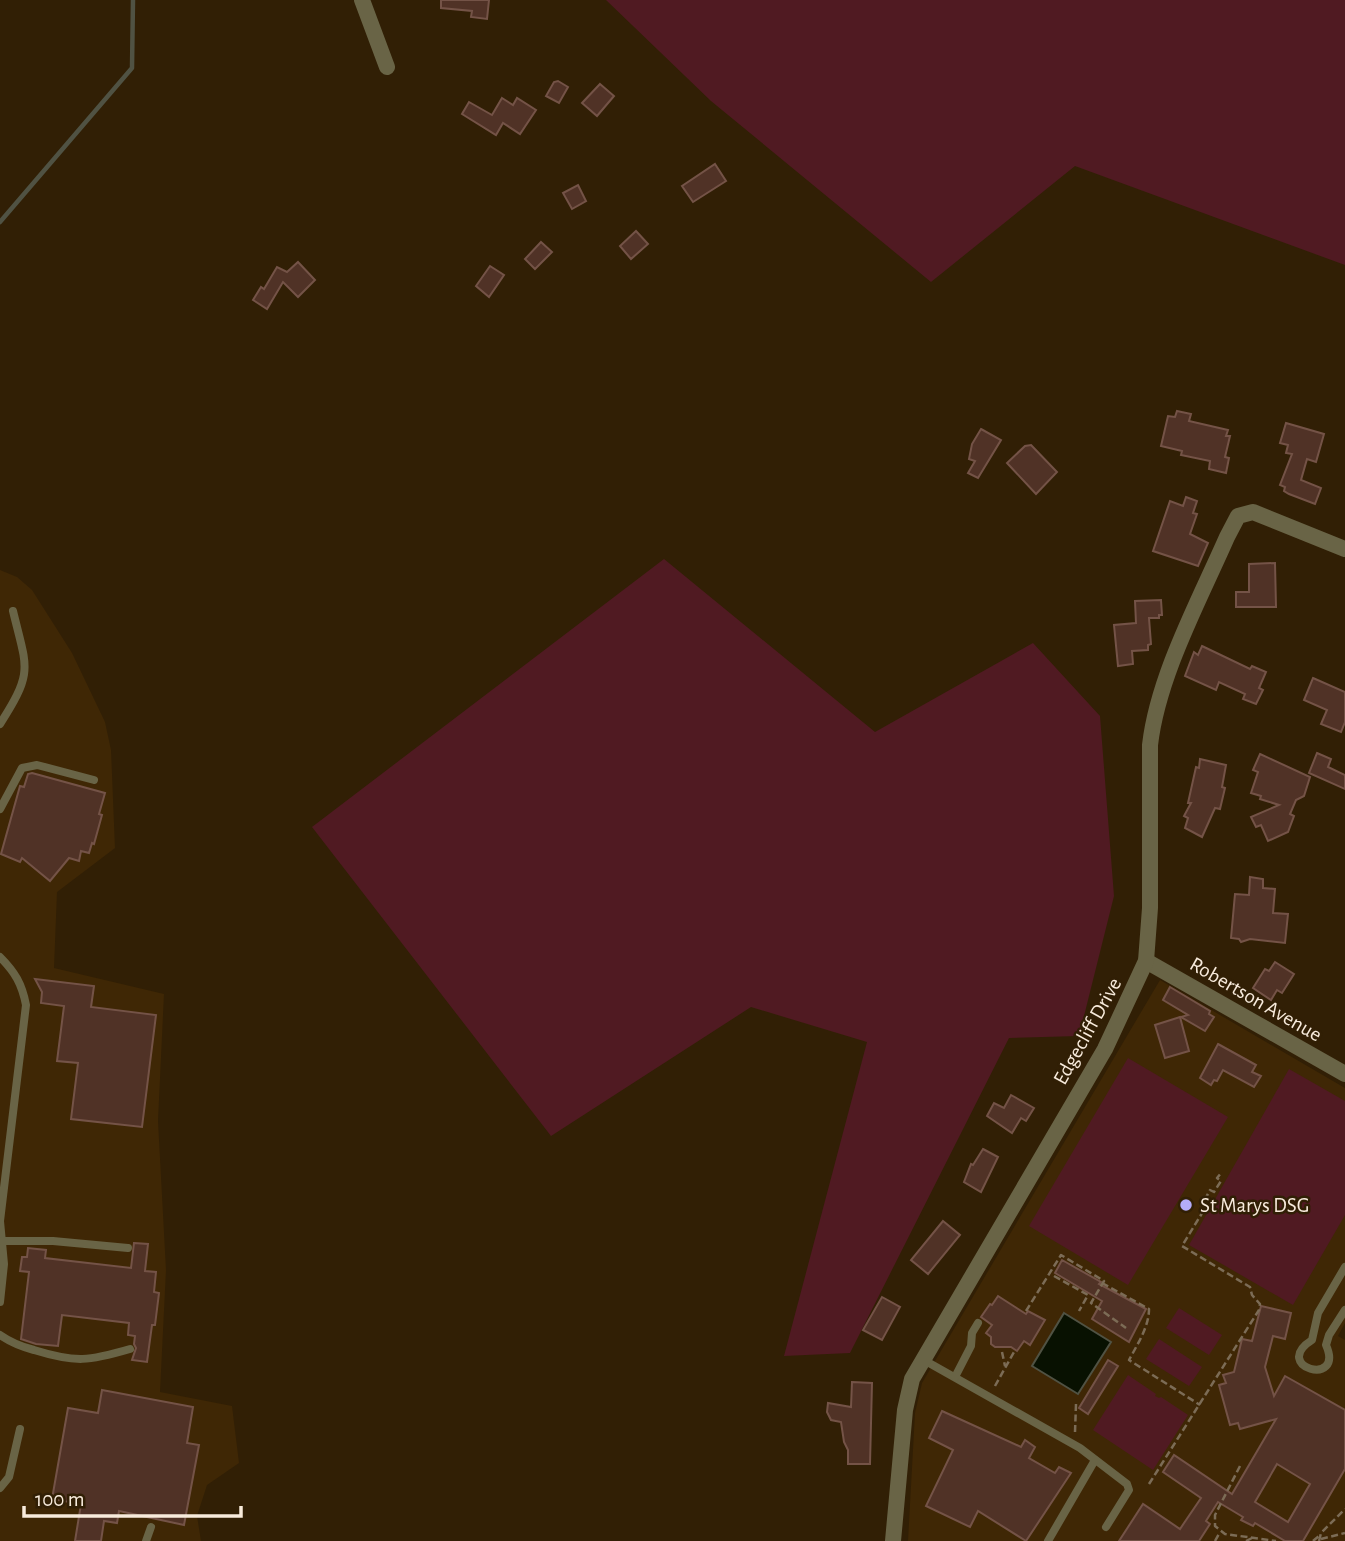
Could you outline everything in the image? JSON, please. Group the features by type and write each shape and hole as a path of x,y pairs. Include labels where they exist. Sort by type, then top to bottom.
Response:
{"street":[{"path":"362,0 387,67"},
{"name":"Edgecliff Drive","path":"893,1541 905,1410 912,1379 1105,1049 1146,961 1150,908 1150,745 1153,721 1165,680 1238,516 1253,512 1345,550"},
{"name":"Robertson Avenue","path":"1146,961 1345,1074"}],"lane":[{"path":"0,723 17,697 26,673 13,611"},
{"path":"0,809 22,768 28,766 37,765 94,780"},
{"path":"0,957 15,972 22,985 26,1005 0,1221 4,1276 0,1302"},
{"path":"2,1241 52,1241 128,1248"},
{"path":"1345,1267 1318,1313 1312,1340 1303,1346 1300,1354 1302,1363 1308,1369 1316,1371 1329,1362 1330,1353 1326,1345 1329,1335 1345,1310"},
{"path":"955,1377 971,1346 972,1333 978,1323"},
{"path":"0,1335 25,1348 64,1359 92,1359 130,1349"},
{"path":"922,1359 1080,1448 1127,1484 1129,1488 1106,1527"},
{"path":"0,1488 9,1477 20,1429"},
{"path":"1048,1541 1095,1460"},
{"path":"146,1541 151,1527"}],"path":[{"path":"1149,1484 1260,1304 1251,1294 1250,1287 1182,1247 1207,1205 1203,1203 1210,1190 1214,1192 1221,1181 1217,1178 1221,1173"},
{"path":"1026,1311 1061,1255 1104,1281 1091,1303 1126,1328"},
{"path":"1055,1276 1093,1298"},
{"path":"1102,1283 1149,1310 1149,1316 1129,1360 1200,1405"},
{"path":"1079,1311 1088,1295"},
{"path":"1002,1352 1005,1368"},
{"path":"989,1396 1014,1352"},
{"path":"1074,1436 1076,1404"},
{"path":"1240,1466 1215,1515 1215,1526 1225,1534 1276,1541"},
{"path":"1313,1541 1345,1508"},
{"path":"1214,1541 1220,1530"},
{"path":"1319,1540 1321,1533"},
{"path":"1319,1540 1345,1533"},
{"path":"1246,1541 1255,1537"}],"shaded area":[{"path":"606,0 1345,0 1345,265 1075,166 931,282 711,101"},
{"path":"664,559 875,732 1033,643 1100,716 1114,896 1079,1036 1009,1038 850,1353 784,1356 867,1042 751,1007 551,1136 312,827"},
{"path":"0,570 17,577 32,590 72,653 105,722 111,750 115,848 57,892 54,968 164,994 158,1121 166,1270 160,1392 232,1406 239,1463 207,1485 197,1516 201,1541 0,1541"},
{"name":"St Marys DSG","path":"1160,980 1345,1088 1345,1323 1338,1336 1345,1340 1345,1541 908,1541 915,1413 922,1383"},
{"path":"1128,1058 1228,1117 1128,1285 1029,1226"},
{"path":"1289,1069 1345,1101 1345,1215 1293,1305 1189,1245"},
{"path":"1179,1308 1222,1335 1209,1355 1166,1328"},
{"path":"1064,1313 1111,1342 1078,1394 1032,1366"},
{"path":"1159,1339 1202,1367 1189,1386 1146,1359"},
{"path":"1128,1375 1156,1394 1155,1396 1161,1397 1188,1415 1153,1470 1093,1430"}],"building":[{"path":"441,0 489,0 487,19 471,17 472,11 441,8"},
{"path":"558,81 568,87 559,103 546,96 554,82"},
{"path":"600,84 614,96 597,116 582,103"},
{"path":"502,98 513,105 517,98 536,110 520,134 503,123 496,135 462,114 469,102 492,115"},
{"path":"715,164 726,181 693,202 682,186"},
{"path":"578,185 586,201 572,209 563,193"},
{"path":"636,231 648,244 631,259 620,246"},
{"path":"541,242 552,252 535,269 525,259"},
{"path":"298,262 315,280 298,297 283,282 267,309 253,300 261,287 264,289 277,267 287,272"},
{"path":"490,266 504,275 489,297 476,286"},
{"path":"1177,411 1191,414 1189,421 1228,430 1226,436 1230,436 1225,457 1229,458 1226,473 1209,469 1210,461 1181,455 1182,451 1161,446 1168,416 1175,417"},
{"path":"1286,423 1324,434 1316,462 1307,459 1301,480 1321,488 1315,504 1289,494 1284,491 1285,487 1280,485 1292,454 1286,453 1288,445 1280,443"},
{"path":"981,429 1001,440 978,478 968,473 975,461 969,459 972,444"},
{"path":"1031,445 1057,472 1036,494 1007,463 1025,446"},
{"path":"1186,497 1197,501 1193,513 1197,514 1190,534 1208,543 1198,566 1153,551 1170,501 1183,506"},
{"path":"1275,563 1276,607 1236,607 1236,592 1249,592 1249,564"},
{"path":"1161,600 1162,615 1159,615 1159,618 1149,618 1151,644 1148,645 1148,650 1132,651 1133,664 1118,666 1114,625 1136,623 1135,601"},
{"path":"1202,646 1250,669 1252,666 1266,672 1259,688 1263,690 1256,704 1243,699 1245,694 1219,682 1216,690 1185,676 1194,652 1198,655"},
{"path":"1313,678 1345,692 1345,722 1341,732 1321,724 1327,710 1304,700"},
{"path":"1317,753 1331,759 1328,767 1345,775 1345,789 1309,773"},
{"path":"1260,754 1310,777 1304,796 1296,800 1290,814 1294,816 1288,832 1268,841 1261,825 1256,827 1251,817 1279,805 1251,793 1258,772 1253,770"},
{"path":"1200,759 1226,765 1222,787 1225,788 1220,809 1215,808 1202,837 1185,828 1188,818 1184,816 1191,803 1188,803"},
{"path":"28,774 105,793 99,814 102,815 89,853 81,851 79,861 69,858 50,881 22,858 20,862 1,854 20,786 24,787"},
{"path":"1250,877 1263,879 1263,888 1275,889 1273,913 1288,914 1285,943 1250,939 1241,942 1231,938 1235,894 1249,895"},
{"path":"1275,962 1294,974 1282,993 1277,990 1271,1000 1253,988 1265,969 1269,971"},
{"path":"35,979 94,986 91,1007 156,1015 142,1127 71,1119 78,1063 57,1061 64,1006 41,1003 42,992"},
{"path":"1170,987 1210,1011 1209,1014 1214,1017 1205,1031 1181,1017 1188,1015 1163,1000"},
{"path":"1180,1017 1189,1051 1165,1058 1155,1025"},
{"path":"1218,1044 1256,1065 1252,1072 1261,1076 1254,1087 1223,1070 1217,1081 1214,1080 1211,1085 1200,1078"},
{"path":"1011,1095 1034,1108 1026,1121 1021,1118 1012,1133 987,1116 994,1103 1004,1108"},
{"path":"983,1149 998,1157 981,1192 964,1182 971,1164 973,1165"},
{"path":"943,1221 960,1235 928,1274 911,1260"},
{"path":"134,1243 148,1244 145,1271 156,1272 154,1292 159,1293 147,1362 132,1360 136,1348 135,1336 128,1335 129,1323 62,1315 58,1346 36,1344 21,1339 29,1272 20,1271 22,1257 27,1257 28,1248 46,1250 45,1258 131,1268"},
{"path":"1062,1260 1146,1309 1129,1342 1092,1319 1102,1301 1055,1273"},
{"path":"998,1296 1026,1314 1028,1311 1045,1320 1030,1345 1024,1341 1017,1351 1011,1347 995,1347 991,1344 991,1337 986,1333 992,1325 981,1317"},
{"path":"882,1297 900,1307 882,1340 863,1330"},
{"path":"1261,1306 1291,1313 1285,1339 1273,1336 1265,1367 1274,1396 1285,1376 1345,1410 1345,1469 1303,1541 1285,1541 1255,1523 1253,1526 1241,1520 1243,1517 1218,1502 1206,1521 1210,1524 1199,1541 1119,1541 1143,1504 1180,1529 1201,1498 1163,1472 1174,1455 1232,1494 1276,1419 1240,1429 1238,1423 1230,1425 1219,1385 1226,1383 1223,1375 1234,1372 1242,1339 1252,1341","holes":["1277,1464 1310,1484 1288,1522 1255,1502"]},
{"path":"1108,1360 1118,1366 1088,1414 1079,1408"},
{"path":"852,1382 872,1383 870,1464 848,1464 848,1450 841,1422 831,1420 827,1412 828,1403 851,1407"},
{"path":"102,1390 193,1407 187,1443 199,1445 184,1525 119,1511 117,1523 104,1521 101,1541 75,1541 81,1504 52,1499 68,1408 98,1413"},
{"path":"942,1411 1021,1447 1025,1440 1035,1447 1029,1458 1055,1473 1059,1467 1071,1473 1026,1541 978,1511 970,1527 926,1506 953,1450 929,1438"}],"waterway":[{"path":"0,222 132,68 133,0"}],"place":[{"name":"St Marys DSG","path":"1186,1205"}]}
